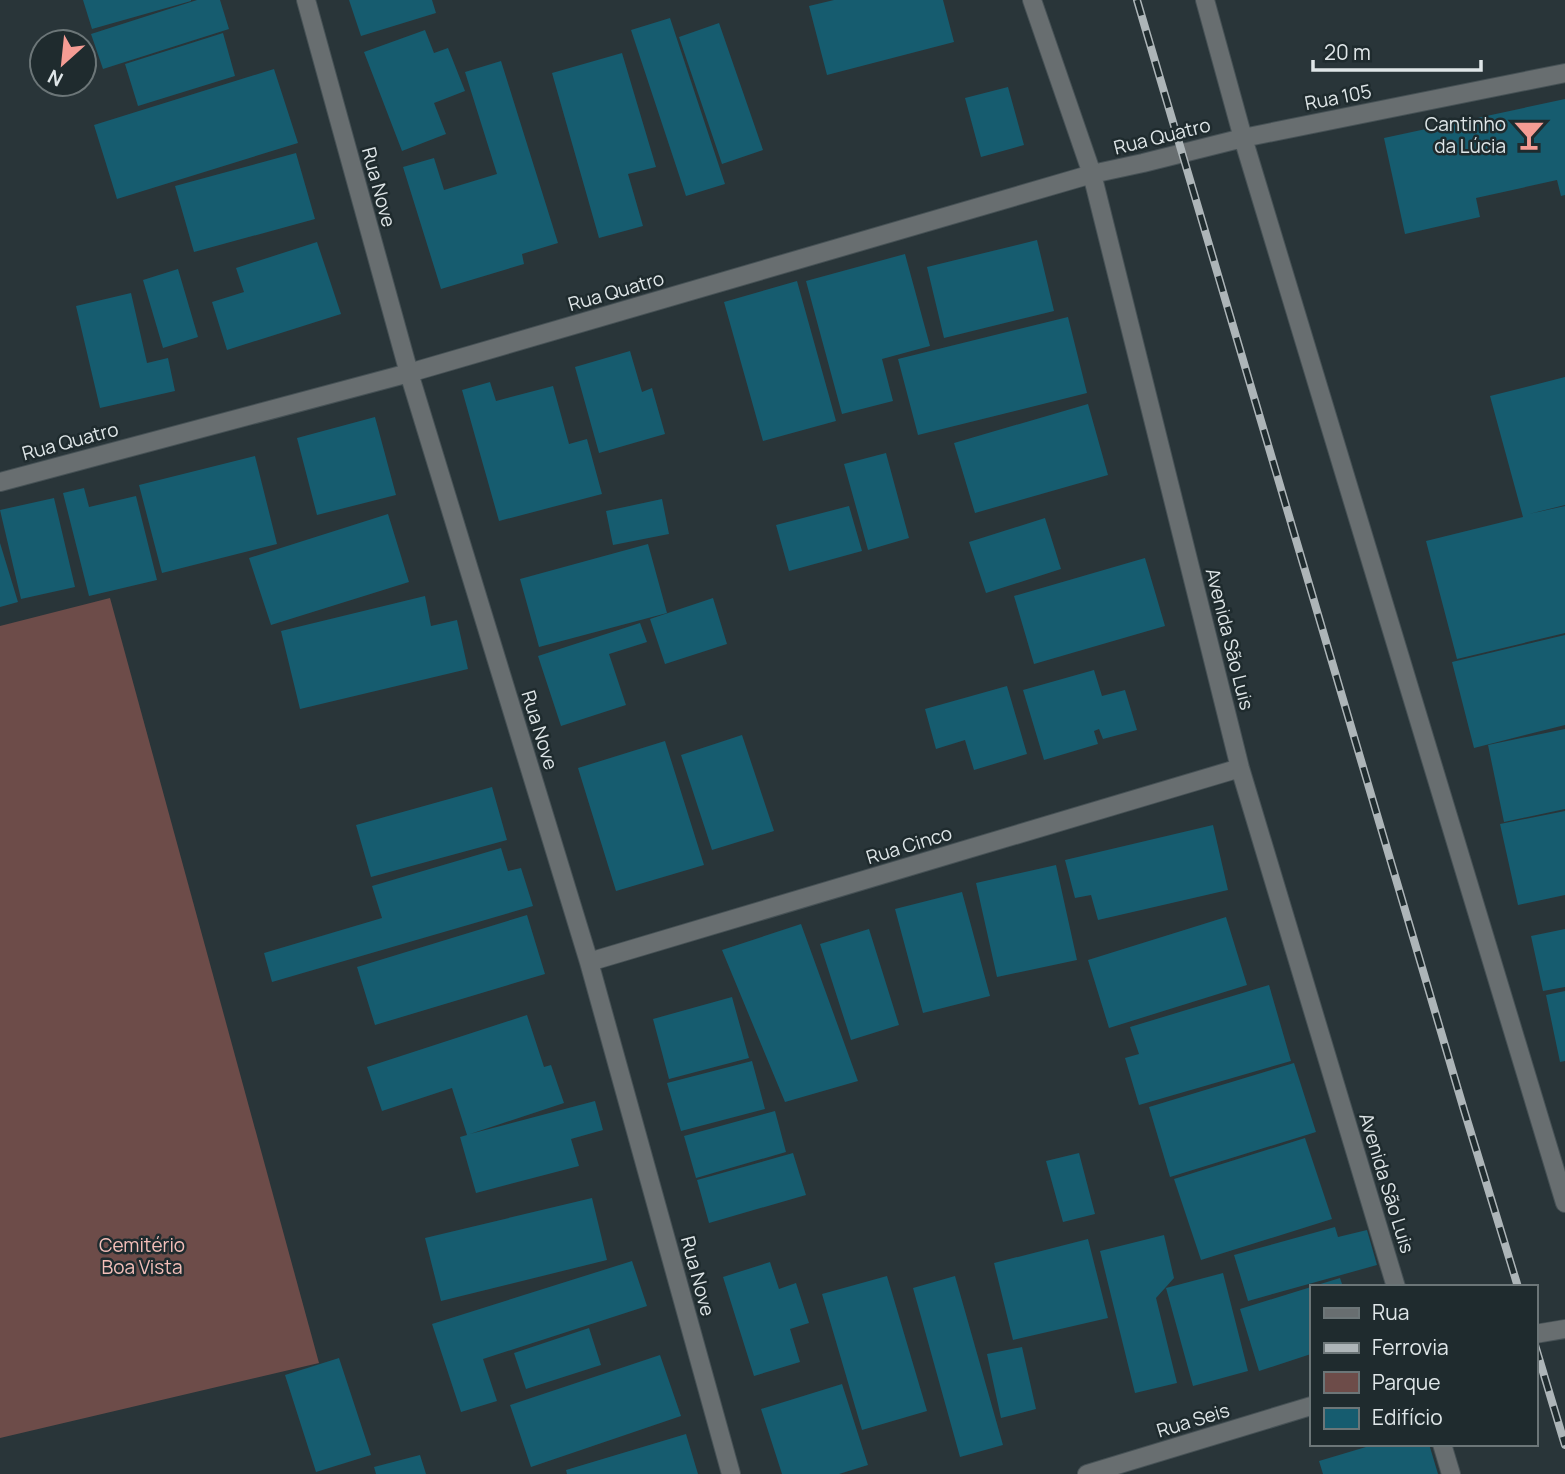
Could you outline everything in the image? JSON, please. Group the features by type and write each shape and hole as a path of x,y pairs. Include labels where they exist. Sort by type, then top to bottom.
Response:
{"street":[{"name":"Rua Nove","path":"306,0 409,373 589,962 731,1474"},
{"name":"Avenida São Luis","path":"1032,0 1092,174 1240,768 1395,1285"},
{"path":"1205,0 1243,138 1565,1203"},
{"name":"Rua 105","path":"1243,138 1565,73"},
{"name":"Rua Quatro","path":"0,482 409,373 1092,174 1243,138"},
{"name":"Rua Cinco","path":"589,962 1240,768"},
{"path":"1537,1334 1565,1329"},
{"name":"Rua Seis","path":"1087,1474 1310,1406"},
{"path":"1444,1446 1451,1474"}],"green space":[{"name":"Cemitério Boa Vista","path":"110,598 319,1363 0,1438 0,626"}],"building":[{"path":"83,0 191,0 96,28 92,28"},
{"path":"197,0 220,0 229,29 103,69 98,54 98,32"},
{"path":"349,0 432,0 436,13 361,36"},
{"path":"834,0 943,0 954,42 827,75 809,6"},
{"path":"670,18 725,184 686,196 631,30"},
{"path":"719,23 763,150 722,164 679,37"},
{"path":"425,30 434,53 448,48 465,91 434,103 446,134 402,151 364,52"},
{"path":"223,33 235,76 138,106 125,64"},
{"path":"622,53 656,167 628,174 643,226 599,238 552,73"},
{"path":"501,61 558,243 522,254 524,264 441,289 403,167 434,158 444,190 497,174 465,72"},
{"path":"274,69 298,143 117,199 94,125"},
{"path":"1008,87 1024,145 981,157 965,98"},
{"path":"1565,99 1565,195 1561,196 1557,180 1476,198 1480,217 1405,234 1384,138"},
{"path":"296,153 315,219 194,252 175,186"},
{"path":"1037,240 1054,311 944,338 927,267"},
{"path":"317,242 341,314 227,350 212,302 244,292 236,268"},
{"path":"905,254 930,346 882,359 893,401 842,414 806,281"},
{"path":"178,269 198,337 163,348 143,280"},
{"path":"797,281 836,421 763,441 724,302"},
{"path":"131,293 147,363 168,358 175,391 100,408 76,306"},
{"path":"1068,317 1087,393 918,435 898,359"},
{"path":"630,351 642,392 652,388 665,434 599,453 575,367"},
{"path":"1565,377 1565,505 1529,514 1565,506 1565,633 1457,659 1426,541 1523,517 1490,396"},
{"path":"490,382 496,401 553,386 569,444 587,439 602,494 499,521 462,390"},
{"path":"1088,404 1108,475 975,513 954,443"},
{"path":"375,417 396,495 317,515 297,438"},
{"path":"886,453 909,538 868,550 844,464"},
{"path":"255,456 277,544 162,573 139,485"},
{"path":"84,488 89,507 136,496 157,580 89,596 63,493"},
{"path":"54,498 75,587 21,599 0,510"},
{"path":"662,499 669,534 613,545 606,511"},
{"path":"849,506 862,551 789,571 776,525"},
{"path":"388,514 409,582 271,625 249,558"},
{"path":"1045,518 1061,569 986,593 969,542"},
{"path":"0,543 18,602 0,607"},
{"path":"648,544 667,613 539,647 520,579"},
{"path":"1145,558 1165,626 1034,664 1014,596"},
{"path":"425,596 431,626 457,620 468,669 300,709 281,631"},
{"path":"713,598 727,644 665,664 650,619"},
{"path":"640,623 647,642 609,654 626,705 561,726 538,656"},
{"path":"1565,635 1565,725 1474,748 1452,662"},
{"path":"1094,670 1102,696 1125,690 1137,730 1103,739 1099,729 1094,731 1098,744 1044,760 1023,690"},
{"path":"1007,686 1027,754 974,770 965,740 936,749 925,709"},
{"path":"1565,729 1565,809 1504,822 1488,745"},
{"path":"742,735 774,831 712,850 681,755"},
{"path":"665,741 704,865 616,891 578,768"},
{"path":"492,787 507,840 371,877 356,825"},
{"path":"1565,811 1565,895 1518,905 1500,824"},
{"path":"1213,825 1228,890 1098,920 1091,895 1075,898 1065,860"},
{"path":"501,848 508,871 521,868 533,906 272,982 264,953 382,918 372,886"},
{"path":"1056,865 1077,960 997,977 976,883"},
{"path":"962,892 990,996 923,1013 895,909"},
{"path":"527,915 545,974 375,1025 357,967"},
{"path":"1226,917 1247,985 1109,1028 1088,960"},
{"path":"801,924 858,1081 785,1102 722,950"},
{"path":"869,929 899,1025 851,1040 820,944"},
{"path":"1565,929 1565,987 1543,991 1531,936"},
{"path":"1269,985 1291,1061 1139,1105 1125,1058 1139,1054 1130,1027"},
{"path":"1565,991 1565,1061 1560,1062 1546,995"},
{"path":"732,997 749,1058 669,1079 653,1019"},
{"path":"527,1015 544,1067 551,1065 564,1103 470,1134 595,1101 603,1130 571,1139 579,1166 476,1193 460,1137 467,1135 452,1088 382,1111 367,1067"},
{"path":"752,1061 765,1109 681,1131 667,1083"},
{"path":"1294,1063 1316,1132 1170,1177 1149,1107"},
{"path":"775,1111 786,1152 696,1178 684,1136"},
{"path":"1305,1138 1332,1219 1201,1260 1174,1179"},
{"path":"793,1153 806,1195 709,1223 697,1180"},
{"path":"1079,1153 1095,1214 1063,1222 1046,1161"},
{"path":"592,1198 607,1260 441,1301 425,1238"},
{"path":"1335,1227 1338,1237 1367,1230 1377,1265 1248,1301 1234,1255"},
{"path":"1164,1235 1174,1278 1156,1298 1177,1383 1135,1393 1100,1251"},
{"path":"1088,1239 1108,1318 1013,1340 994,1263"},
{"path":"632,1261 647,1306 483,1359 497,1401 461,1412 432,1324"},
{"path":"770,1262 779,1289 796,1283 809,1323 790,1329 800,1362 754,1376 723,1277"},
{"path":"1223,1273 1248,1371 1193,1386 1166,1288"},
{"path":"887,1276 927,1411 862,1430 822,1294"},
{"path":"955,1276 1003,1445 960,1457 913,1288"},
{"path":"1340,1278 1342,1285 1317,1285"},
{"path":"1310,1287 1310,1354 1259,1371 1240,1309"},
{"path":"589,1328 601,1365 526,1389 514,1353"},
{"path":"1022,1347 1036,1409 1001,1418 987,1354"},
{"path":"660,1355 681,1416 531,1467 510,1405"},
{"path":"339,1358 371,1455 316,1472 285,1375"},
{"path":"842,1384 868,1465 839,1474 782,1474 761,1409"},
{"path":"686,1434 698,1474 567,1474 566,1470"},
{"path":"1369,1446 1430,1446 1438,1474 1323,1474 1319,1461"},
{"path":"420,1455 426,1474 376,1474 374,1467"}],"railway":[{"path":"1137,0 1517,1285"},
{"path":"1537,1352 1565,1445"}],"place":[{"name":"Cantinho da Lúcia","path":"1529,135"}]}
